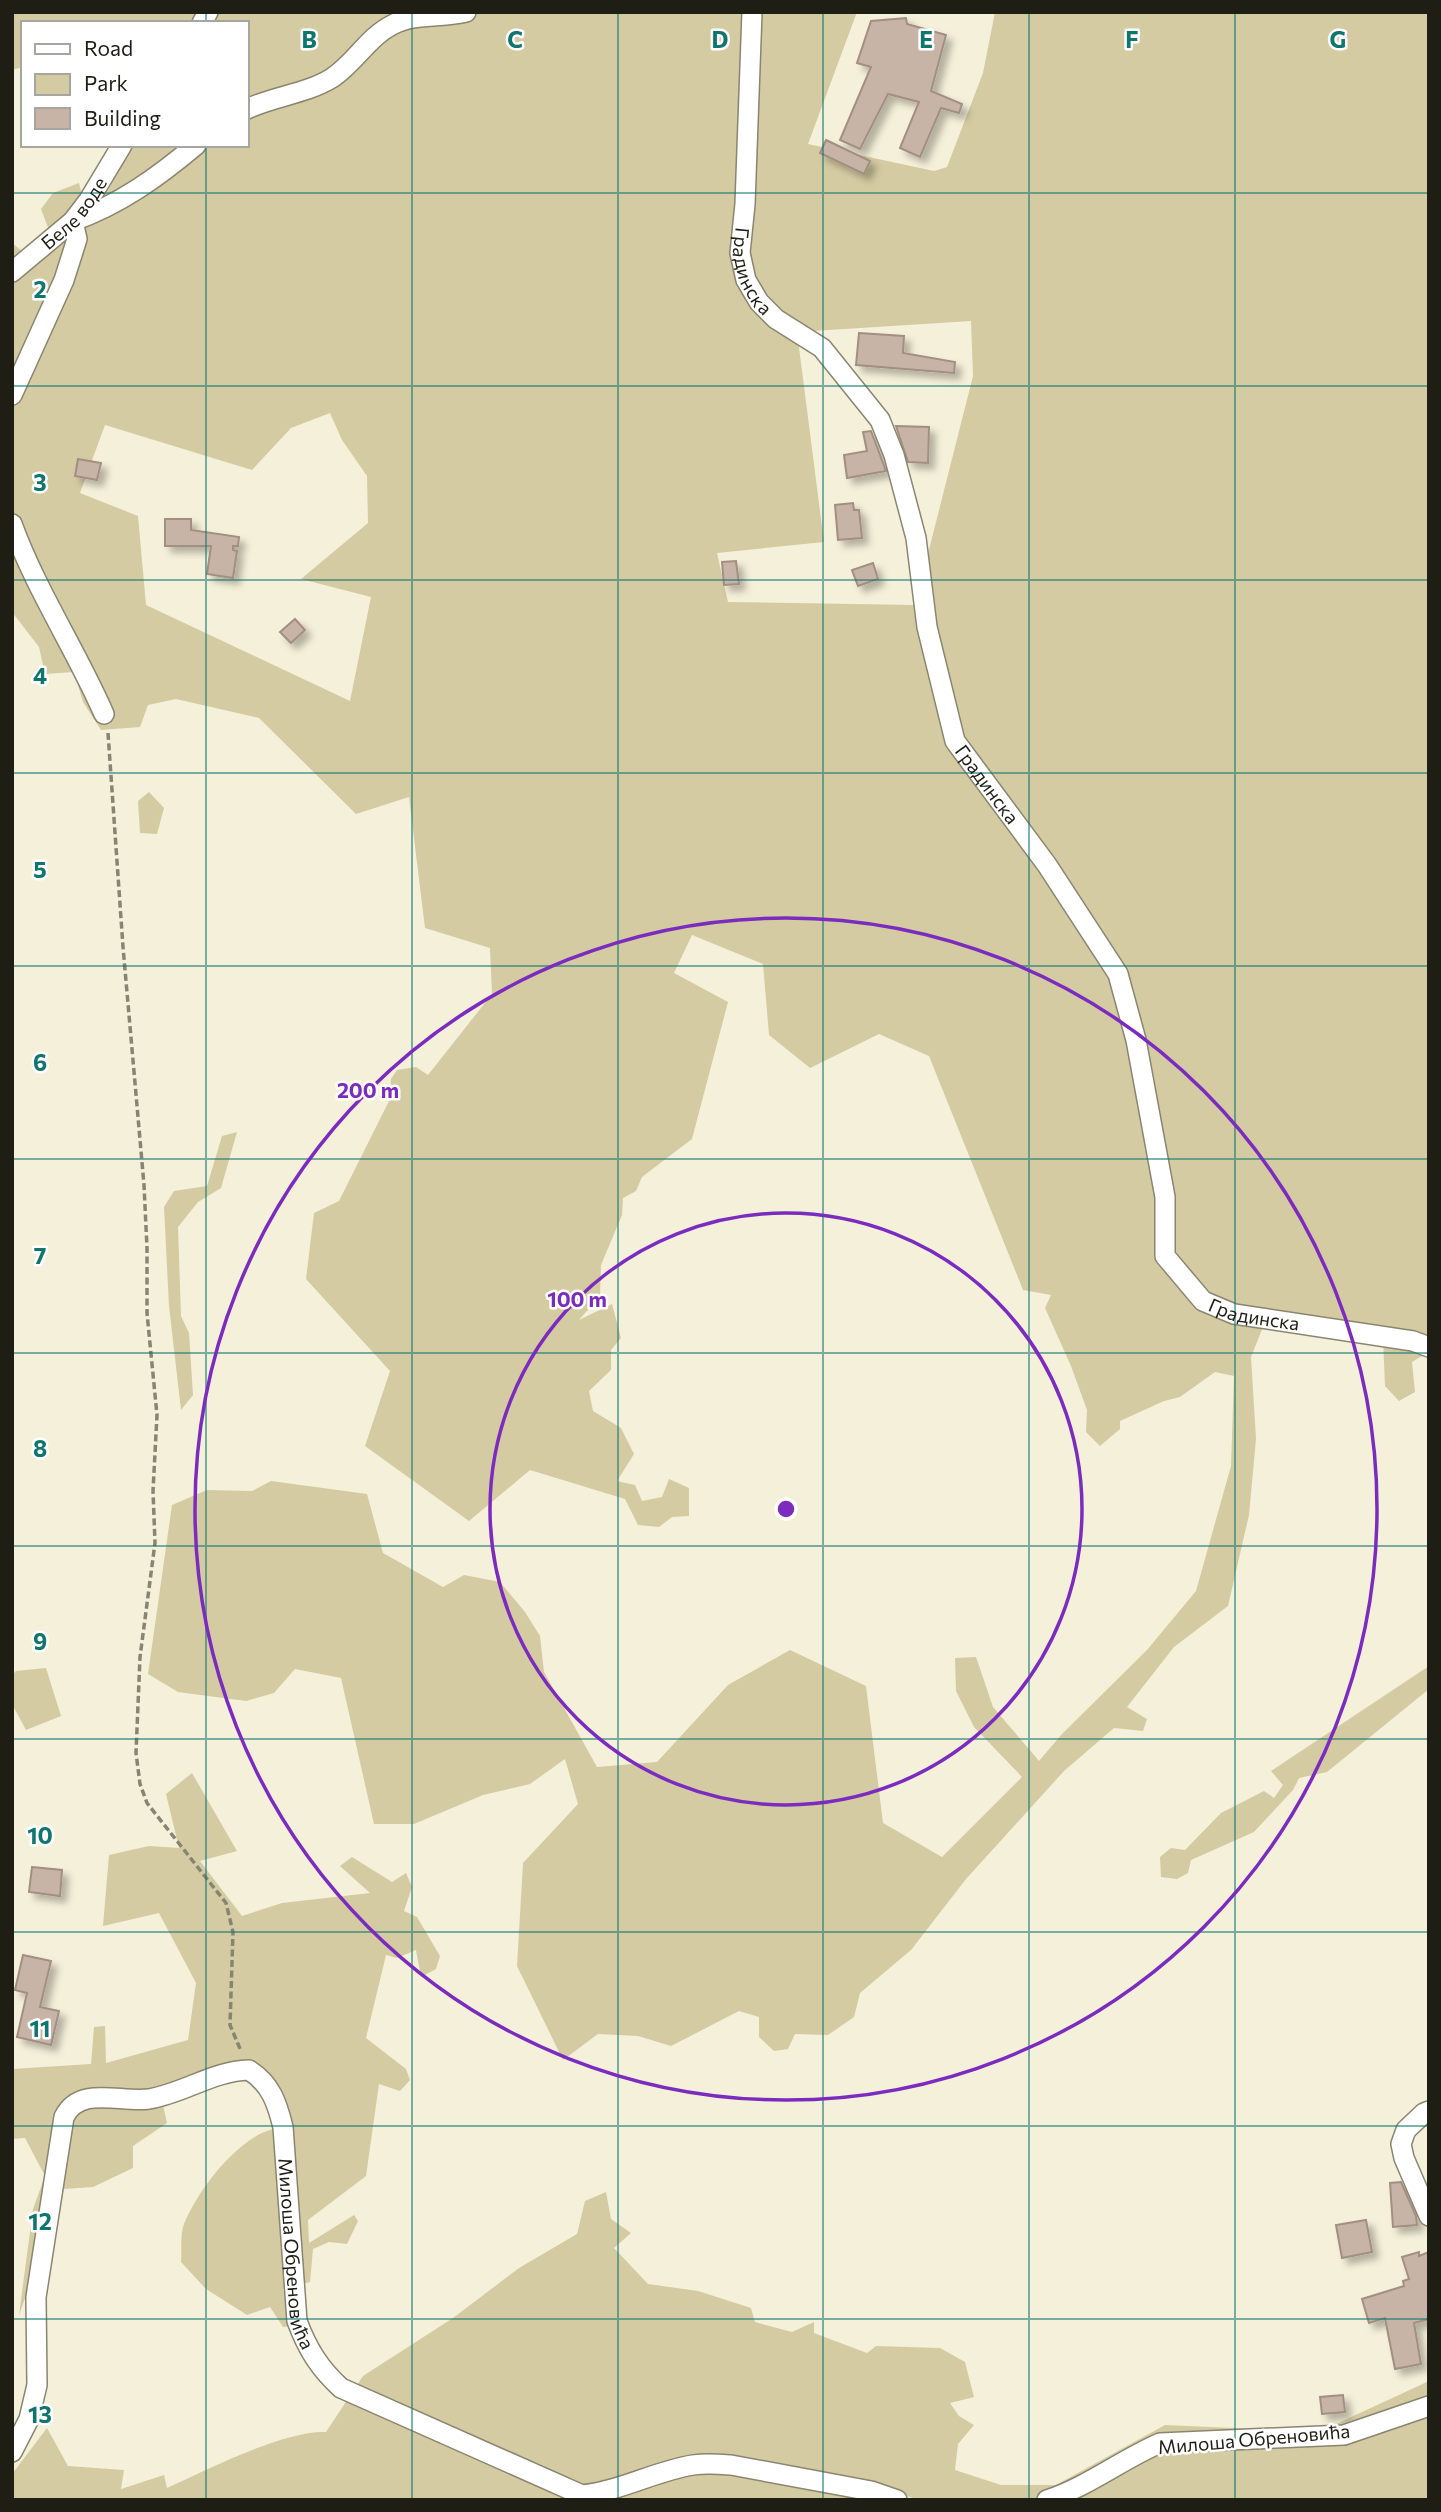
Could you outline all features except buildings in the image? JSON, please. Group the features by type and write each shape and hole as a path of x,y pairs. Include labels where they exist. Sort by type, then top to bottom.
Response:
{"street":[{"path":"248,109 311,88 331,78 369,41 393,24 422,16 466,12"},
{"name":"Градинска","path":"751,12 745,204 740,253 746,280 759,302 776,319 822,348 880,420 894,455 916,538 927,627 955,741 1047,865 1118,975 1136,1040 1165,1196 1165,1256 1203,1301 1234,1314 1413,1341 1429,1347"},
{"name":"Беле воде","path":"12,272 73,221 121,147"},
{"path":"12,395 64,280 77,239 73,221 98,212 135,191 167,170 194,147"},
{"path":"12,524 30,568 82,664 104,714"},
{"path":"12,2452 29,2419 37,2385 36,2297 64,2117 68,2108 75,2102 89,2098 149,2099 234,2070 249,2070"},
{"name":"Милоша Обреновића","path":"249,2070 269,2087 283,2127 297,2321 307,2347 321,2370 341,2388 582,2496 601,2493 690,2465 708,2463 871,2491 897,2500"},
{"path":"1429,2111 1406,2130 1401,2144 1404,2158 1429,2216"},
{"name":"Милоша Обреновића","path":"1047,2500 1070,2493 1133,2455 1160,2443 1344,2435 1429,2406"}],"path":[{"path":"104,714 109,738 123,947 135,1072 147,1248 147,1313 157,1415 153,1491 155,1543 140,1657 136,1753 140,1784 147,1803 226,1903 233,1932 230,2025 249,2070"}],"green space":[{"path":"12,12 857,12 808,144 934,171 947,167 983,73 995,12 1429,12 1429,1352 1412,1362 1415,1392 1399,1401 1385,1386 1383,1338 1263,1327 1251,1357 1256,1439 1249,1515 1228,1606 1174,1647 1127,1707 1147,1719 1143,1731 1114,1728 1064,1771 966,1879 911,1950 860,1993 854,2017 828,2035 795,2034 788,2049 774,2051 759,2037 759,2017 739,2011 671,2046 638,2036 598,2034 563,2060 517,1966 523,1863 578,1804 565,1759 530,1784 483,1795 414,1824 374,1824 341,1678 295,1669 274,1693 246,1701 178,1692 148,1674 172,1505 207,1490 252,1491 271,1481 367,1494 383,1553 443,1587 464,1575 500,1582 525,1612 540,1636 544,1672 597,1767 657,1762 728,1685 790,1650 866,1686 883,1823 942,1857 1022,1777 974,1727 956,1691 955,1658 976,1657 993,1707 1039,1761 1062,1734 1147,1650 1196,1591 1231,1466 1234,1376 1215,1372 1180,1397 1164,1401 1120,1421 1120,1429 1100,1446 1086,1432 1087,1410 1045,1308 1051,1295 1023,1290 929,1056 879,1034 810,1068 769,1035 763,964 692,935 674,973 728,1002 692,1139 642,1177 636,1191 623,1198 622,1215 601,1265 600,1296 579,1320 612,1304 621,1338 611,1350 611,1370 589,1391 593,1411 621,1428 634,1454 617,1481 635,1485 642,1501 662,1497 669,1479 689,1488 689,1516 672,1517 659,1527 638,1525 625,1499 530,1470 469,1521 365,1446 390,1371 306,1279 314,1213 339,1201 390,1099 391,1079 397,1070 416,1067 428,1075 492,994 490,948 425,928 409,797 356,814 259,718 176,699 148,705 140,727 101,730 83,702 74,672 45,674 39,647 12,612 12,243 22,251 49,230 41,209 53,193 79,183 86,211 102,202 131,147 248,147 248,21 21,21 21,68 12,70","holes":["971,321 973,376 915,605 728,602 717,553 824,542 797,332","330,413 342,440 367,476 368,523 301,579 371,597 350,701 146,605 138,516 80,493 105,425 252,470 291,428"]},
{"path":"149,792 164,808 157,834 140,833 138,801"},
{"path":"237,1132 221,1188 198,1202 178,1227 181,1316 189,1333 193,1395 181,1410 169,1306 164,1207 174,1191 207,1186 222,1136"},
{"path":"1429,1666 1429,1689 1327,1772 1299,1778 1293,1790 1254,1832 1191,1860 1188,1873 1177,1879 1161,1877 1160,1857 1171,1848 1185,1850 1221,1813 1264,1791 1274,1798 1283,1785 1271,1771"},
{"path":"46,1668 61,1716 26,1730 12,1704 12,1675 16,1671"},
{"path":"192,1773 237,1851 200,1861 242,1916 282,1903 370,1893 340,1866 352,1857 392,1882 406,1873 412,1887 404,1911 417,1917 440,1956 436,1969 421,1977 416,1950 397,1958 386,1955 366,2038 406,2069 410,2080 400,2091 379,2084 366,2176 308,2220 309,2243 354,2215 358,2221 347,2244 329,2242 313,2249 310,2282 283,2289 292,2313 292,2326 283,2327 270,2307 247,2315 206,2289 181,2262 184,2224 209,2181 246,2143 273,2129 262,2093 250,2084 229,2076 163,2105 167,2123 133,2146 133,2168 93,2187 64,2189 19,2315 33,2209 45,2176 25,2138 12,2139 12,2069 91,2064 94,2027 105,2026 106,2063 188,2040 196,1983 159,1913 103,1926 109,1855 149,1846 179,1848 166,1794"},
{"path":"606,2192 611,2219 631,2233 614,2248 648,2284 698,2291 751,2308 755,2322 792,2332 814,2322 814,2333 867,2353 876,2346 940,2348 965,2362 974,2397 950,2403 959,2416 974,2425 958,2444 955,2470 1001,2485 1056,2485 1165,2425 1319,2432 1429,2381 1429,2500 920,2500 862,2483 855,2500 12,2500 12,2474 47,2428 68,2466 124,2470 121,2489 164,2475 167,2488 268,2444 289,2437 326,2432 363,2376 453,2318 519,2268 577,2234 585,2201"}]}
